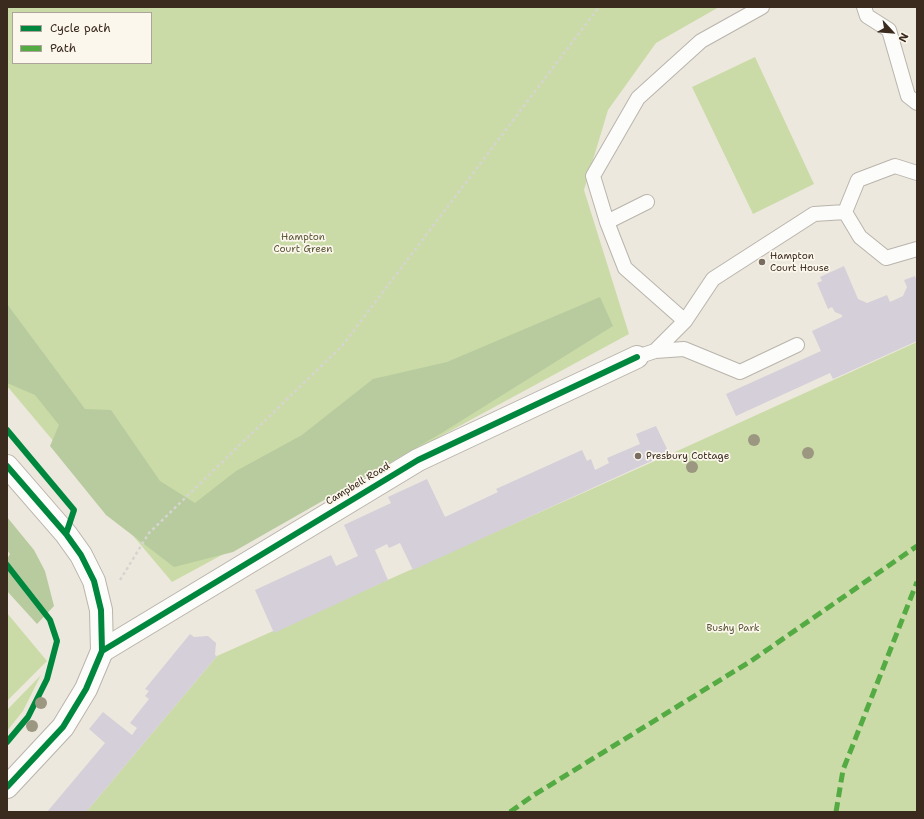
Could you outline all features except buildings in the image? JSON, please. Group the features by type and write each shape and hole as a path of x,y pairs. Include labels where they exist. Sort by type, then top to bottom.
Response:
{"street":[{"name":"Campbell Road","path":"102,650 418,460 646,354"},
{"path":"7,466 66,534 81,555 94,581 101,610 102,650 86,689 63,727 7,787"}],"lane":[{"path":"685,321 625,268 607,222 593,176 638,98 701,41 762,7"},
{"path":"864,7 867,16 889,30 908,96 917,103"},
{"path":"845,212 858,180 895,166 917,173"},
{"path":"607,222 647,202"},
{"path":"845,212 860,237 886,258 917,249"},
{"path":"646,354 685,321 713,279 814,214 845,212"},
{"path":"646,354 684,350 740,372 797,345"}],"path":[{"path":"101,610 149,533 342,346 599,7"}],"green space":[{"name":"Hampton Court Green","path":"7,7 719,7 656,43 608,110 584,190 629,334 172,582 7,386"},
{"path":"755,57 814,184 753,214 692,87"},
{"path":"600,297 613,326 440,434 233,552 174,567 106,515 50,446 59,425 35,395 7,383 7,304 85,409 111,410 160,481 195,503 236,471 302,435 373,379 447,362"},
{"name":"Bushy Park","path":"917,342 917,812 86,812 217,656 675,452"},
{"path":"7,517 34,550 45,571 54,606 37,624 7,591 7,559 10,554 7,550"},
{"path":"7,613 47,661 7,701"},
{"path":"41,675 23,711 7,731 7,710"}],"marked path":[{"path":"510,812 534,795 751,661 917,546"},
{"path":"836,812 843,770 917,582"}],"cycle path":[{"path":"102,651 418,460 637,357"},
{"path":"7,430 74,510 66,534"},
{"path":"7,466 66,534 81,555 94,581 101,610 102,651 86,689 63,727 7,787"},
{"path":"7,565 50,620 57,641 47,679 28,717 7,742"}],"place":[{"name":"Hampton Court House","path":"762,262"},
{"name":"Presbury Cottage","path":"638,456"}]}
